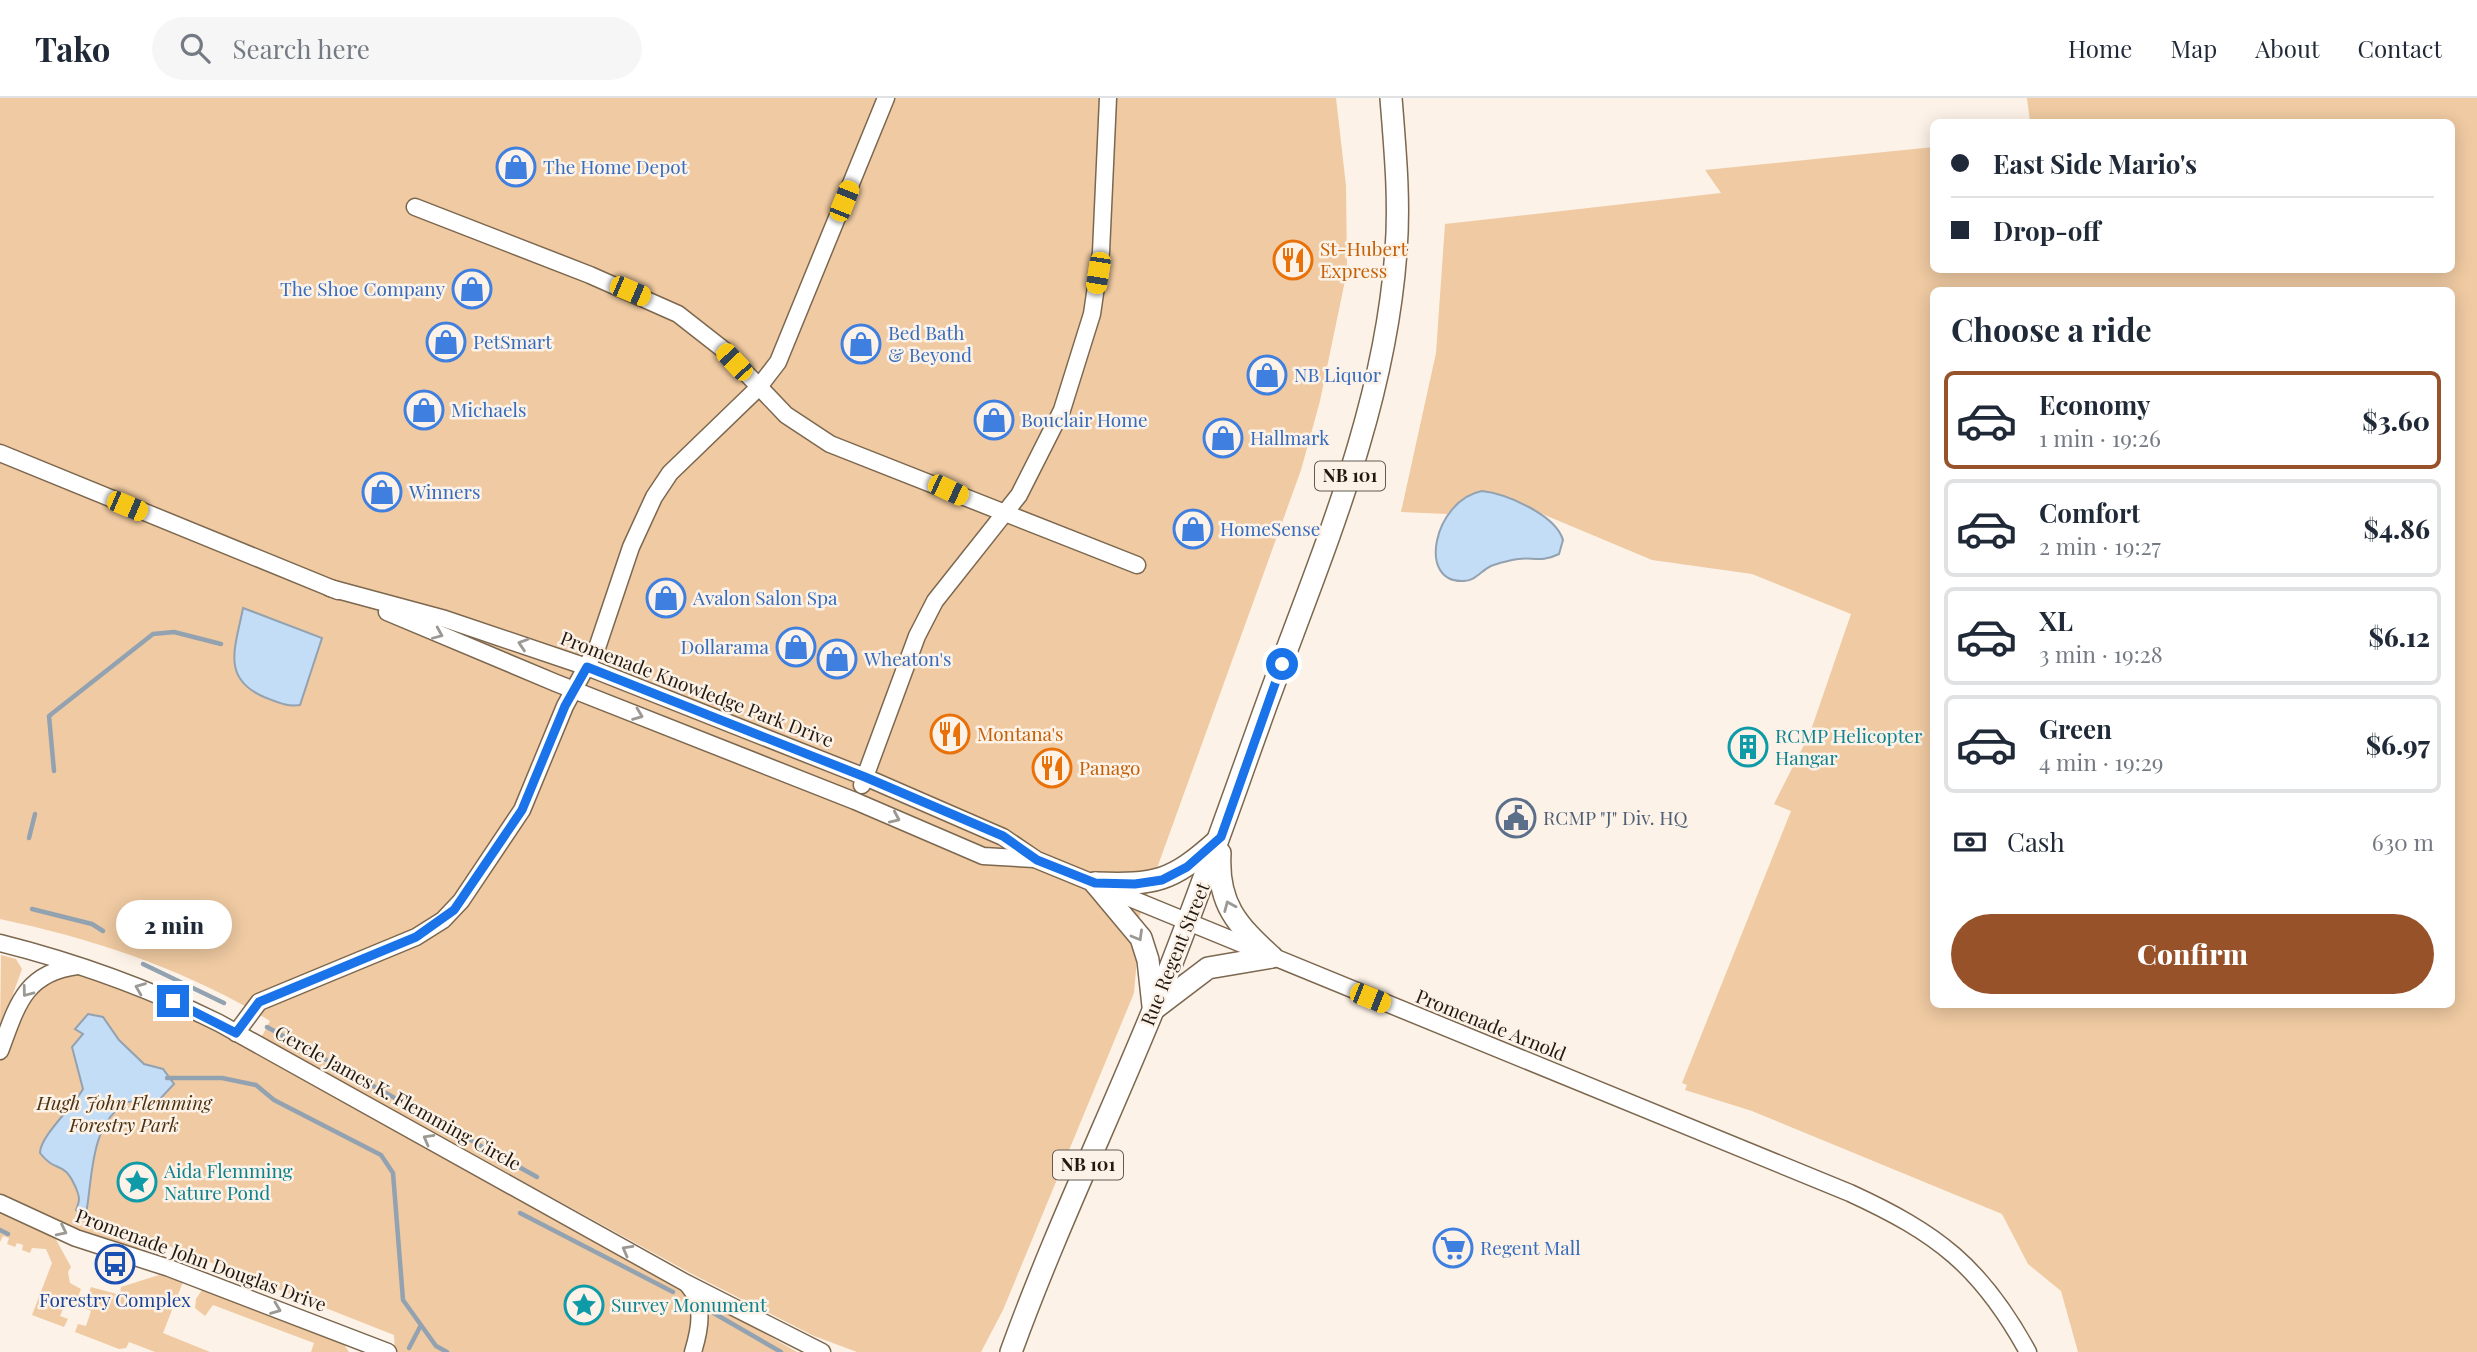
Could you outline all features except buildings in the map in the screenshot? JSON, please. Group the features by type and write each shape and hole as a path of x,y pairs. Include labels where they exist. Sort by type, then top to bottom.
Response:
{"main road":[{"name":"Rue Regent Street","path":"1011,1352 1154,1009 1221,837 1340,509 1365,428 1384,348 1396,248 1397,176 1391,98"},
{"path":"1095,883 1135,884 1162,880 1187,867 1221,837"},
{"path":"1221,837 1219,877 1229,910 1243,931 1272,957"},
{"path":"1095,883 1141,938 1148,960 1154,1009"},
{"path":"1154,1009 1208,968 1272,957"},
{"path":"996,1352 1022,1321"}],"street":[{"path":"236,1033 259,1002 416,937 454,910 522,810 565,706 598,645 640,524 654,497 684,459 758,388 778,362 886,98"},
{"path":"855,801 917,636 935,601 1006,513 1035,466 1062,410 1092,314 1101,253 1108,98"},
{"path":"415,207 602,280 678,314 724,350 786,415 830,444 983,507 1006,513 1138,565"},
{"name":"Promenade Knowledge Park Drive","path":"0,453 575,691 855,801 983,856 1037,860"},
{"name":"Promenade Knowledge Park Drive","path":"330,588 445,619 587,667 865,777 1003,836 1037,860 1188,922"},
{"name":"Promenade Arnold","path":"1188,922 1898,1215 1938,1240 1979,1276 2009,1317 2028,1352"},
{"name":"Cercle James K. Flemming Circle","path":"0,943 83,965 173,1001 236,1033 686,1283 822,1352"},
{"path":"0,1051 16,1007 28,988 56,969 83,965"},
{"name":"Promenade John Douglas Drive","path":"0,1203 76,1238 178,1272 388,1352"},
{"path":"686,1283 699,1301 699,1330 693,1352"}],"green space":[{"path":"0,98 1336,98 1346,186 1347,271 1320,401 1301,470 1131,940 1137,958 1134,993 1003,1310 981,1352 857,1352 814,1336 692,1274 261,1038 270,1021 206,986 140,958 70,936 0,919"},
{"path":"2027,98 2477,98 2477,1352 2078,1352 2061,1291 2028,1264 2002,1214 1752,1111 1685,1090 1687,1085 1682,1083 1791,811 1774,804 1810,733 1851,614 1752,574 1652,560 1490,492 1465,497 1447,514 1401,512 1436,353 1445,224 1721,193 1705,170 1930,147 1930,273 2455,273 2455,119 2030,119"},
{"path":"1,955 16,959 22,969 0,1030"},
{"name":"Hugh John Flemming Forestry Park","path":"83,965 173,1001 695,1293 693,1352 395,1352 394,1335 146,1237 131,1258 0,1203 0,1051 28,988"},
{"path":"0,1213 53,1234 71,1267 68,1272 70,1283 81,1289 75,1304 66,1302 60,1316 68,1319 64,1327 32,1315 52,1263 46,1249 32,1248 30,1253 22,1250 23,1245 17,1243 15,1247 7,1244 9,1238 3,1236 0,1242"},
{"path":"159,1275 183,1282 163,1333 210,1352 155,1352 129,1342 126,1348 119,1349 75,1332 78,1324 86,1326 91,1311 84,1308 91,1287 120,1295 121,1287"},
{"path":"202,1290 343,1343 349,1352 311,1352 314,1343 213,1305 205,1316 195,1308 196,1299"},
{"path":"714,1307 797,1352 703,1352 710,1311"}],"water":[{"path":"1482,491 1517,501 1551,522 1563,540 1559,554 1499,563 1468,581 1449,578 1440,569 1436,556 1437,540 1443,524 1452,509 1465,498"},
{"path":"243,608 322,638 300,705 286,705 264,697 241,680 234,660"},
{"path":"88,1014 103,1017 119,1040 144,1064 163,1069 174,1084 159,1100 127,1102 106,1124 95,1153 86,1214 76,1210 78,1194 67,1173 51,1164 40,1153 45,1138 83,1089 72,1047 83,1034 75,1029"}],"waterway":[{"path":"54,771 49,716 153,634 174,632 221,644"},
{"path":"29,838 35,814"},
{"path":"32,909 92,924 103,931"},
{"path":"143,964 224,1003"},
{"path":"267,1027 537,1177"},
{"path":"167,1078 222,1078 256,1085 274,1100 381,1155 393,1173 403,1300 436,1346 447,1352"},
{"path":"520,1213 673,1292"},
{"path":"0,1230 8,1234"},
{"path":"710,1311 781,1352"},
{"path":"409,1348 420,1327"}],"place":[{"name":"The Home Depot","path":"516,167"},
{"name":"St-Hubert Express","path":"1293,260"},
{"name":"The Shoe Company","path":"472,289"},
{"name":"PetSmart","path":"446,342"},
{"name":"Bed Bath & Beyond","path":"861,344"},
{"name":"NB Liquor","path":"1267,375"},
{"name":"Michaels","path":"424,410"},
{"name":"Bouclair Home","path":"994,420"},
{"name":"Hallmark","path":"1223,438"},
{"name":"Winners","path":"382,492"},
{"name":"HomeSense","path":"1193,529"},
{"name":"Avalon Salon Spa","path":"666,598"},
{"name":"Dollarama","path":"796,647"},
{"name":"Wheaton's","path":"837,659"},
{"name":"Montana's","path":"950,734"},
{"name":"RCMP Helicopter Hangar","path":"1748,747"},
{"name":"Panago","path":"1052,768"},
{"name":"RCMP \"J\" Div. HQ","path":"1516,818"},
{"name":"Aida Flemming Nature Pond","path":"137,1182"},
{"name":"Regent Mall","path":"1453,1248"},
{"name":"Forestry Complex","path":"115,1264"},
{"name":"Survey Monument","path":"584,1305"}],"route":[{"path":"173,1001 236,1033 259,1002 400,945 443,920 461,901 517,820 565,706 587,667 865,777 1003,836 1037,860 1095,883 1135,884 1162,880 1187,867 1221,837 1282,664"}]}
